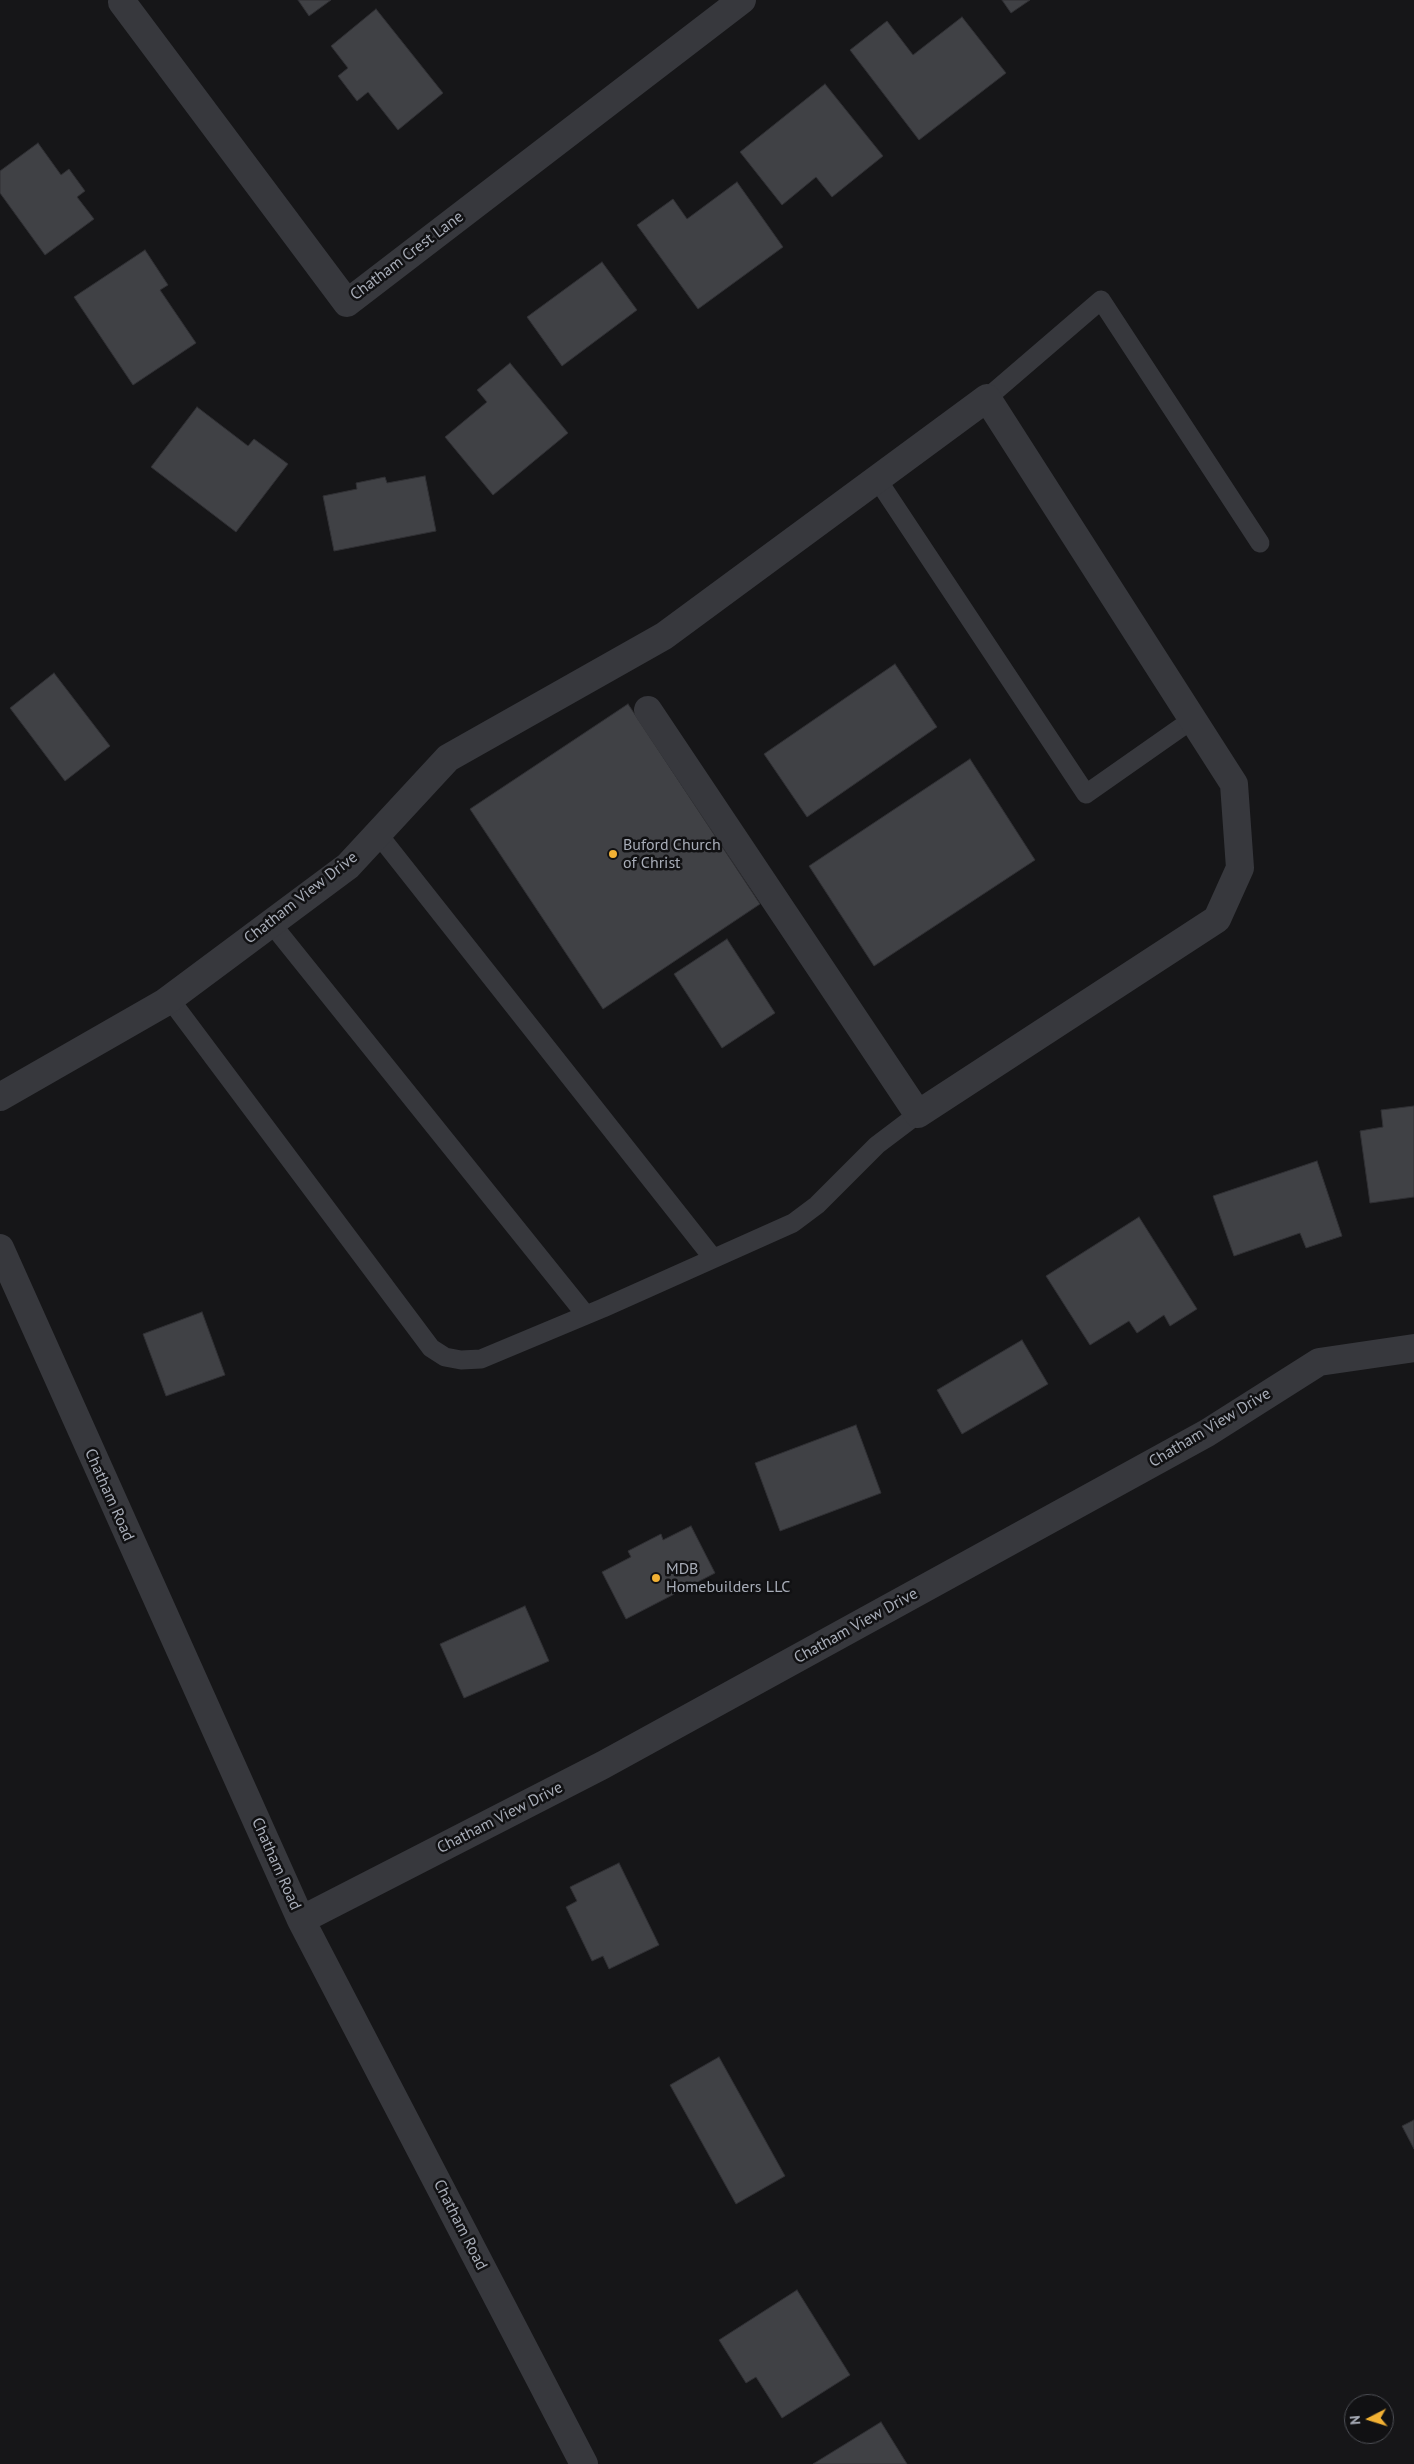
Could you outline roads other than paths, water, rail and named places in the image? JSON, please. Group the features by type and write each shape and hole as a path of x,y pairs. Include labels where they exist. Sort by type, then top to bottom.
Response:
{"street":[{"name":"Chatham Crest Lane","path":"122,2 347,303 742,0"},
{"name":"Chatham View Drive","path":"0,1098 170,998 348,866 448,758 664,636 987,398"},
{"path":"648,710 918,1114 1217,919 1240,868 1234,784 987,398"},
{"name":"Chatham Road","path":"0,1248 301,1920 584,2464"},
{"name":"Chatham View Drive","path":"301,1920 603,1766 1207,1433 1319,1362 1414,1348"}],"lane":[{"path":"987,398 1101,300 1260,543"},
{"path":"877,478 1086,794 1193,719"},
{"path":"378,834 713,1258"},
{"path":"271,923 586,1314"},
{"path":"170,998 431,1348 445,1357 461,1360 481,1359 793,1223 817,1205 877,1145 918,1114"}],"place":[{"name":"Buford Church of Christ","path":"613,854"},
{"name":"MDB Homebuilders LLC","path":"656,1578"}]}
